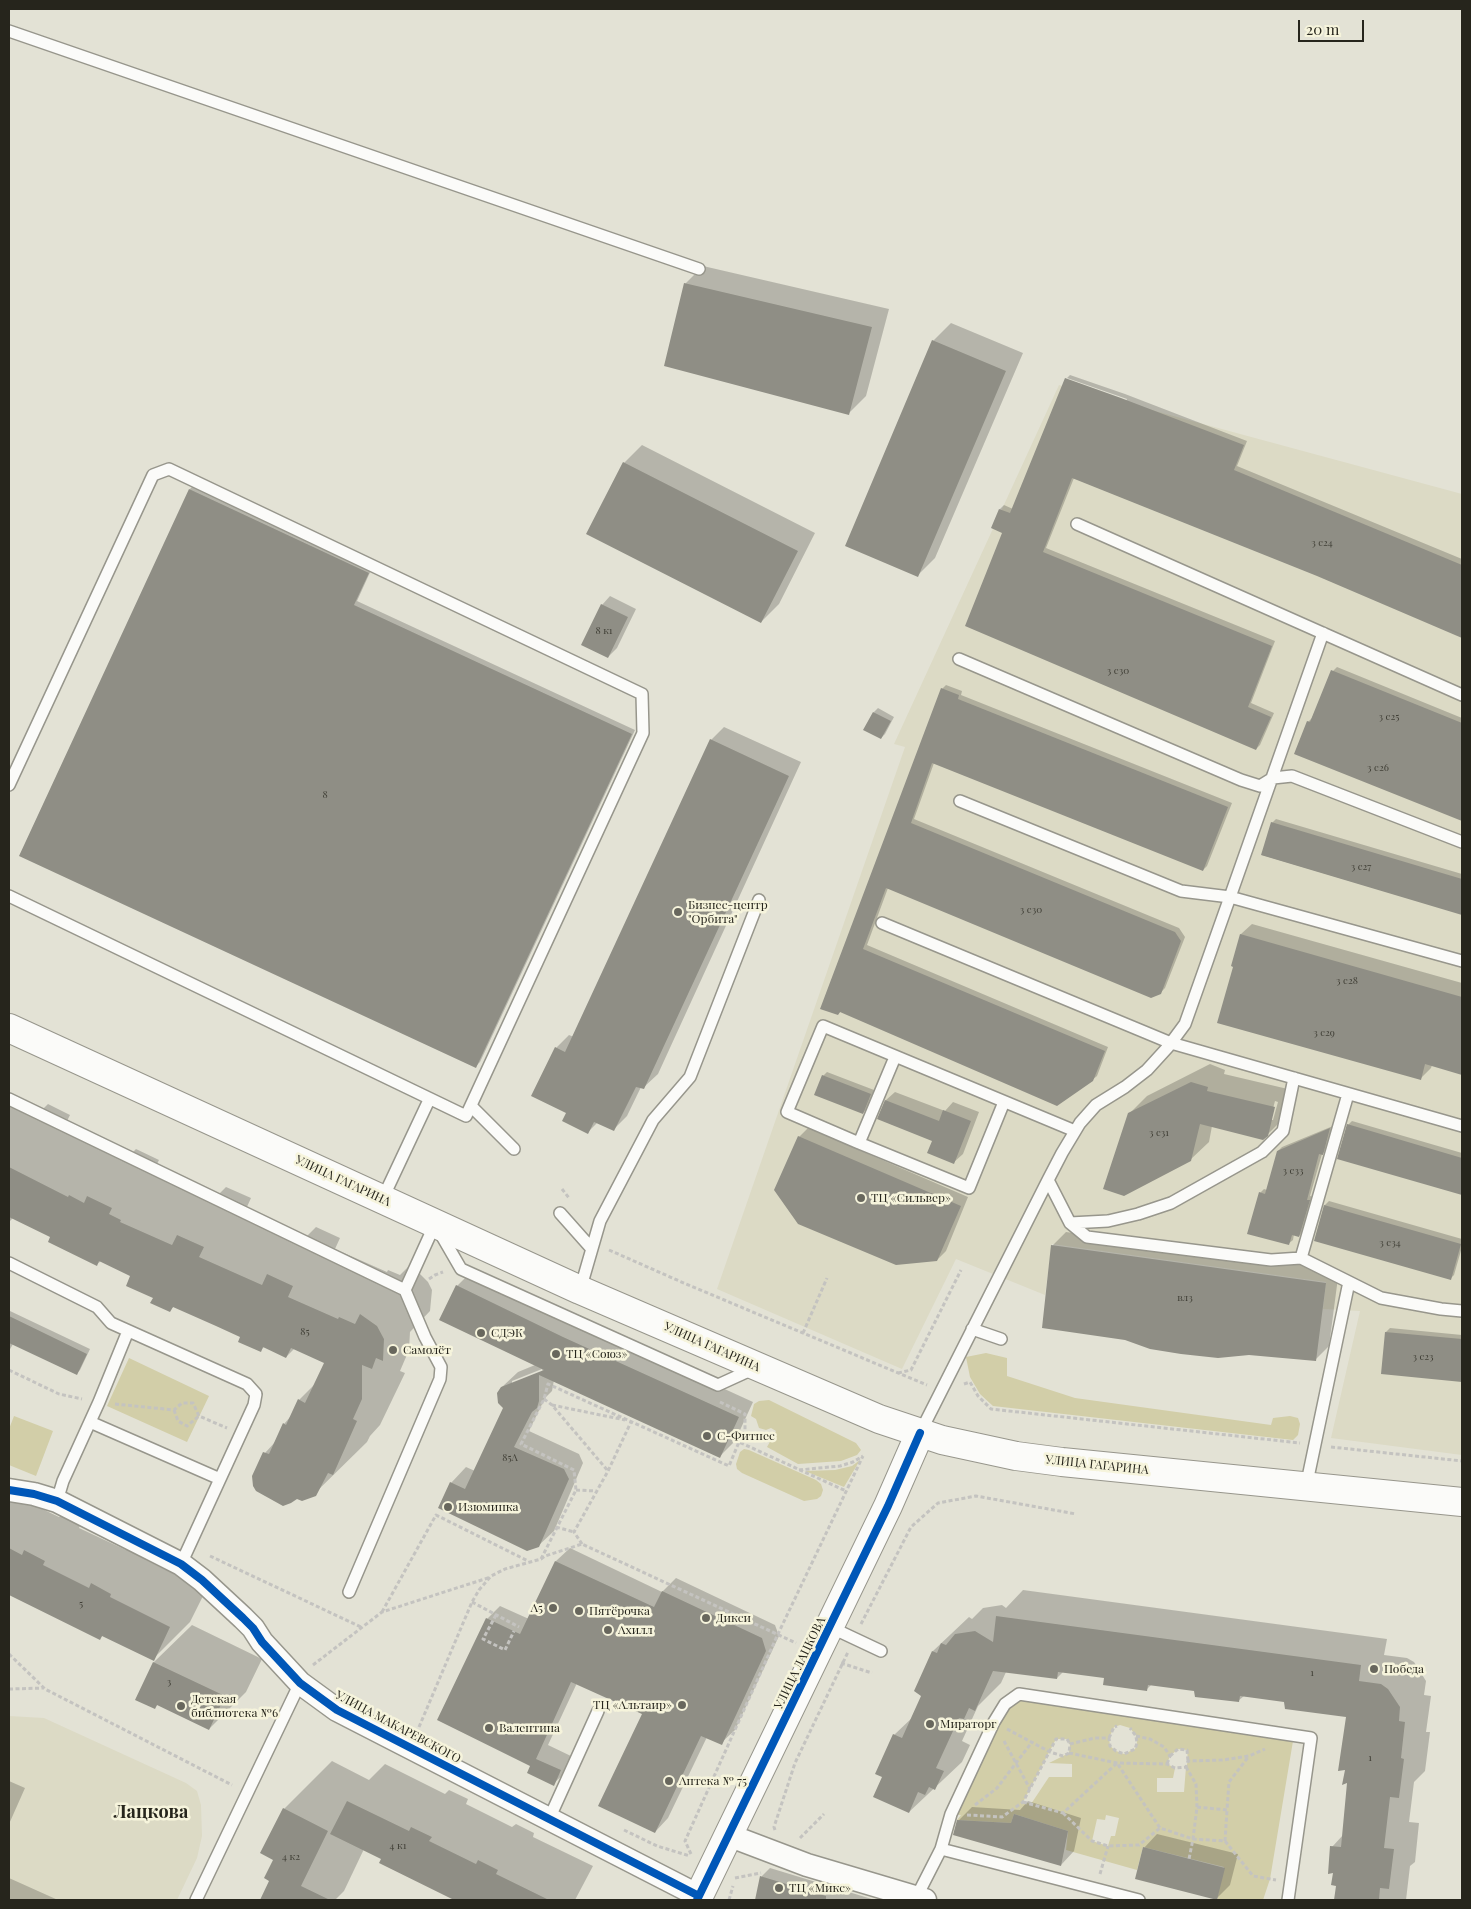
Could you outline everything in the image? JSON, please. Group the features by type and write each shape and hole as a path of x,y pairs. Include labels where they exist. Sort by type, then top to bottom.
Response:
{"main road":[{"name":"УЛИЦА ГАГАРИНА","path":"9,1028 580,1290 879,1419 920,1433 975,1448 1016,1456 1462,1502"},
{"name":"УЛИЦА ЛАЦКОВА","path":"700,1899 728,1835 842,1633 888,1506 920,1433"}],"street":[{"name":"УЛИЦА МАКАРЕВСКОГО","path":"9,1490 34,1494 57,1501 181,1564 202,1580 243,1618 253,1628 262,1642 304,1676 338,1710 664,1878 700,1899"},
{"path":"728,1835 789,1849 807,1865 921,1899"}],"lane":[{"path":"9,30 699,269"},
{"path":"9,785 153,475 169,469 642,694 643,733 466,1116 9,896"},
{"path":"1077,524 1462,695"},
{"path":"920,1433 1048,1180 1075,1131 1096,1106 1147,1070 1185,1024 1323,633"},
{"path":"959,659 1241,780 1260,786 1273,778 1292,776 1462,842"},
{"path":"960,802 1181,891 1230,897 1462,961"},
{"path":"580,1290 600,1222 653,1120 690,1077 759,900"},
{"path":"882,923 1171,1043 1462,1126"},
{"path":"1004,1102 968,1188 787,1112 823,1026 1075,1131"},
{"path":"859,1143 895,1057"},
{"path":"1070,1222 1108,1221 1138,1214 1171,1203 1262,1152 1283,1131 1294,1078"},
{"path":"1301,1258 1348,1094"},
{"path":"9,1099 405,1290 425,1337 441,1367 440,1379 349,1592"},
{"path":"382,1200 430,1100"},
{"path":"471,1106 514,1149"},
{"path":"1048,1180 1070,1222 1088,1237 1271,1260 1301,1258 1381,1298 1462,1311"},
{"path":"560,1213 592,1249"},
{"path":"405,1290 435,1224"},
{"path":"435,1224 461,1270 718,1385 757,1367"},
{"path":"9,1263 97,1307 111,1323 247,1384 256,1394 254,1405 181,1564"},
{"path":"1306,1487 1349,1282"},
{"path":"972,1329 1001,1339"},
{"path":"57,1501 63,1482 128,1331"},
{"path":"90,1422 220,1478"},
{"path":"842,1633 881,1651"},
{"path":"196,1900 304,1676"},
{"path":"921,1899 941,1849 951,1814 994,1722 1005,1704 1019,1694 1311,1738 1292,1883 1288,1900"},
{"path":"549,1819 598,1711"},
{"path":"941,1849 1138,1900"}],"path":[{"path":"596,1236 603,1247 898,1373 911,1370 961,1270"},
{"path":"405,1290 421,1285 434,1275 448,1271"},
{"path":"803,1333 827,1278"},
{"path":"9,1370 59,1394 99,1402 174,1410 182,1403 193,1403 199,1416 240,1434"},
{"path":"970,1382 978,1396 991,1409 1462,1461"},
{"path":"541,1559 576,1490 574,1470 522,1444 544,1399 548,1384 729,1466 745,1430 745,1414 718,1401"},
{"path":"544,1399 552,1405 608,1471"},
{"path":"552,1405 631,1422"},
{"path":"174,1410 178,1420 187,1426 199,1416"},
{"path":"574,1532 608,1471 631,1422"},
{"path":"739,1442 846,1491"},
{"path":"664,1878 692,1857 685,1840 778,1634 863,1456 853,1462 840,1466 799,1470"},
{"path":"576,1490 596,1491"},
{"path":"789,1849 774,1826 795,1763 842,1664 842,1633 911,1527 938,1503 976,1496 1076,1514"},
{"path":"382,1612 436,1516 529,1562"},
{"path":"556,1527 574,1532 582,1544 778,1634"},
{"path":"304,1676 382,1612 582,1544"},
{"path":"416,1732 472,1602 491,1576"},
{"path":"472,1602 519,1627"},
{"path":"496,1615 483,1639 505,1650 514,1632"},
{"path":"9,1654 45,1689 232,1785 240,1786"},
{"path":"842,1664 872,1673"},
{"path":"9,1689 44,1688"},
{"path":"994,1722 1050,1752 1063,1756 1069,1753 1116,1763 1167,1764 1175,1768 1186,1767"},
{"path":"994,1722 1030,1789"},
{"path":"1070,1744 1095,1738 1109,1738 1110,1746 1124,1754 1134,1748 1137,1743 1136,1736 1124,1724"},
{"path":"1188,1761 1223,1760 1249,1756 1294,1735"},
{"path":"1136,1736 1150,1739 1164,1747 1170,1756"},
{"path":"1032,1742 997,1788 962,1815 1002,1817 1023,1802 1056,1739 1067,1739 1070,1744 1069,1753"},
{"path":"1167,1764 1170,1756 1178,1748 1187,1750 1188,1761 1186,1767 1196,1784 1197,1806 1194,1839 1189,1859"},
{"path":"1249,1756 1229,1782 1225,1841 1253,1876 1292,1883"},
{"path":"1116,1763 1160,1828 1194,1839 1225,1841"},
{"path":"1063,1813 1116,1763"},
{"path":"1023,1802 1063,1813 1092,1841 1108,1846 1139,1845 1160,1828"},
{"path":"1197,1806 1226,1810"},
{"path":"729,1900 735,1878 766,1872 824,1814"},
{"path":"1095,1889 1108,1846"}],"shaded area":[{"path":"1059,385 1462,494 1462,1455 1331,1438 1360,1311 1323,1309 1326,1282 1052,1244 1045,1295 956,1259 902,1369 717,1289 905,747 894,744"},
{"path":"986,1353 1007,1358 1007,1376 1075,1398 1271,1425 1273,1418 1290,1416 1298,1418 1300,1424 1298,1435 1293,1440 993,1406 980,1394 970,1377 966,1357"},
{"path":"129,1358 209,1396 187,1442 107,1406"},
{"path":"769,1400 856,1443 861,1450 857,1455 841,1461 798,1464 767,1447 776,1431 771,1428 766,1430 759,1428 756,1419 751,1416 754,1404 759,1401"},
{"path":"14,1416 53,1431 36,1476 9,1465 9,1429"},
{"path":"744,1449 816,1480 821,1484 823,1490 821,1496 817,1499 804,1501 742,1473 737,1469 736,1464 740,1452"},
{"path":"860,1460 844,1487 805,1471 835,1470 852,1466"},
{"path":"1019,1694 1294,1735 1270,1879 1263,1900 1217,1900 1224,1867 1143,1847 1137,1870 1066,1850 1068,1831 1014,1814 1011,1823 957,1820 961,1815 951,1814 994,1722","holes":["1120,1725 1130,1728 1136,1736 1137,1743 1135,1749 1124,1754 1110,1746 1109,1738 1114,1727","1056,1739 1067,1739 1070,1745 1069,1753 1049,1763 1072,1764 1072,1777 1049,1777 1031,1804 1023,1802","1178,1749 1187,1750 1188,1761 1184,1792 1157,1792 1157,1778 1173,1778 1175,1768 1167,1764 1170,1756","1106,1815 1119,1818 1115,1836 1111,1836 1108,1846 1092,1841 1097,1819 1105,1820"]},
{"path":"9,1716 44,1718 186,1783 197,1791 201,1805 202,1836 197,1858 177,1900 9,1900"}],"building":[{"path":"684,283 872,327 849,415 664,366"},
{"path":"932,340 1006,371 918,577 845,546"},
{"path":"1065,378 1244,445 1234,470 1462,565 1462,638 1317,576 1072,478 1043,552 1272,646 1248,707 1271,717 1256,750 965,626 1002,533 991,528 999,509 1010,513"},
{"path":"623,462 798,551 761,623 586,534"},
{"path":"189,489 369,573 354,605 632,734 476,1068 19,856"},
{"path":"601,604 628,617 608,658 581,645"},
{"path":"1331,670 1462,723 1462,821 1294,754 1307,721 1310,722"},
{"path":"941,688 959,695 958,699 1228,807 1203,871 932,763 911,823 1175,932 1181,941 1161,994 1151,998 886,888 863,949 1105,1051 1093,1081 1057,1106 840,1012 838,1015 820,1009"},
{"path":"873,712 891,721 881,739 863,730"},
{"name":"Бизнес-центр \"Орбита\"","path":"710,739 789,776 644,1089 636,1087 614,1131 594,1122 588,1134 562,1121 566,1113 531,1096 555,1047 565,1052"},
{"path":"1271,822 1462,879 1462,915 1261,855"},
{"path":"1240,934 1462,997 1462,1075 1425,1064 1421,1080 1217,1023"},
{"path":"822,1075 871,1094 863,1114 814,1095"},
{"path":"1191,1082 1208,1087 1207,1091 1275,1107 1268,1136 1263,1140 1200,1124 1191,1161 1124,1196 1103,1189 1128,1113"},
{"path":"885,1100 939,1121 943,1110 971,1121 954,1164 927,1153 932,1141 877,1119"},
{"path":"1347,1124 1462,1158 1462,1195 1337,1159"},
{"path":"1330,1128 1323,1155 1319,1154 1307,1200 1310,1200 1299,1237 1292,1235 1289,1245 1247,1234 1259,1192 1265,1194 1277,1151"},
{"name":"ТЦ «Сильвер»","path":"798,1136 961,1206 937,1261 896,1265 798,1224 774,1190"},
{"path":"9,1167 68,1197 69,1195 84,1203 87,1196 112,1208 109,1214 121,1220 120,1222 172,1245 177,1235 204,1247 199,1257 262,1285 267,1274 293,1286 288,1297 338,1319 339,1317 355,1324 360,1314 377,1326 384,1339 383,1361 376,1358 372,1369 362,1365 362,1399 353,1419 357,1421 333,1475 328,1473 316,1496 302,1501 297,1499 283,1506 256,1491 253,1486 252,1476 263,1452 269,1454 283,1423 286,1425 298,1399 305,1403 324,1363 291,1348 286,1358 263,1347 261,1352 238,1342 240,1337 216,1326 173,1307 170,1312 150,1303 153,1298 126,1286 130,1276 99,1261 97,1266 48,1242 50,1237 9,1217"},
{"path":"1324,1205 1461,1244 1451,1280 1314,1241"},
{"path":"1051,1245 1326,1283 1316,1361 1249,1355 1218,1358 1181,1354 1150,1349 1125,1340 1042,1328"},
{"path":"456,1285 563,1337 739,1417 720,1458 539,1375 539,1401 537,1408 532,1412 514,1447 564,1469 569,1479 539,1547 527,1551 438,1508 450,1482 465,1489 503,1408 498,1403 497,1393 501,1387 544,1370 439,1320"},
{"path":"9,1316 87,1354 77,1375 9,1343"},
{"path":"1385,1332 1462,1339 1462,1382 1381,1374"},
{"path":"9,1548 22,1555 24,1550 45,1561 43,1565 89,1588 91,1583 111,1594 110,1597 170,1627 154,1661 102,1636 100,1640 9,1595"},
{"name":"ТЦ «Альтаир»","path":"555,1561 654,1607 662,1591 762,1638 766,1651 722,1745 701,1736 655,1833 598,1806 642,1714 571,1682 536,1759 561,1770 554,1786 527,1773 530,1766 437,1720 486,1618 520,1634"},
{"path":"996,1616 1361,1665 1359,1681 1381,1684 1388,1689 1400,1707 1399,1721 1405,1722 1401,1758 1404,1759 1399,1798 1390,1797 1384,1848 1394,1849 1389,1889 1380,1888 1379,1900 1334,1900 1336,1886 1331,1885 1333,1873 1328,1874 1330,1846 1341,1847 1347,1783 1342,1785 1345,1770 1338,1771 1346,1717 1285,1709 1284,1702 1240,1696 1239,1702 1195,1697 1194,1691 1148,1685 1147,1691 1103,1685 1104,1678 1058,1672 1057,1679 993,1671 975,1711 969,1708 964,1719 959,1718 936,1768 944,1771 935,1790 929,1787 925,1795 918,1792 909,1813 873,1797 882,1777 875,1774 893,1734 902,1738 921,1696 914,1691 932,1651 937,1653 941,1643 946,1645 955,1634 975,1631 993,1642"},
{"path":"153,1662 225,1696 209,1730 157,1705 155,1709 135,1700"},
{"path":"347,1801 409,1831 411,1827 432,1837 429,1841 476,1864 478,1860 498,1870 496,1874 549,1900 454,1900 379,1863 381,1859 330,1834"},
{"path":"283,1808 328,1831 301,1886 330,1900 260,1900 269,1881 264,1878 273,1860 260,1853"},
{"path":"1014,1814 1068,1831 1061,1866 953,1835 957,1820 1011,1823"},
{"path":"1143,1847 1225,1868 1217,1900 1135,1879"},
{"name":"ТЦ «Микс»","path":"760,1876 826,1896 826,1900 755,1900"}],"cycle path":[{"path":"697,1900 888,1506 920,1433"},
{"path":"9,1490 34,1494 57,1501 181,1564 202,1580 243,1618 253,1628 262,1642 300,1683 337,1710 699,1896"}],"place":[{"name":"Бизнес-центр \"Орбита\"","path":"678,912"},
{"name":"ТЦ «Сильвер»","path":"861,1198"},
{"name":"СДЭК","path":"481,1333"},
{"name":"Самолёт","path":"393,1350"},
{"name":"ТЦ «Союз»","path":"556,1354"},
{"name":"С-Фитнес","path":"707,1436"},
{"name":"Изюминка","path":"448,1507"},
{"name":"А5","path":"553,1608"},
{"name":"Пятёрочка","path":"579,1611"},
{"name":"Дикси","path":"706,1618"},
{"name":"Ахилл","path":"608,1630"},
{"name":"Победа","path":"1374,1669"},
{"name":"ТЦ «Альтаир»","path":"682,1705"},
{"name":"Детская библиотека №6","path":"181,1706"},
{"name":"Мираторг","path":"930,1724"},
{"name":"Валентина","path":"489,1728"},
{"name":"Аптека № 75","path":"669,1781"},
{"name":"ТЦ «Микс»","path":"779,1888"}],"district":[{"name":"Лацкова","path":"151,1812"}]}
